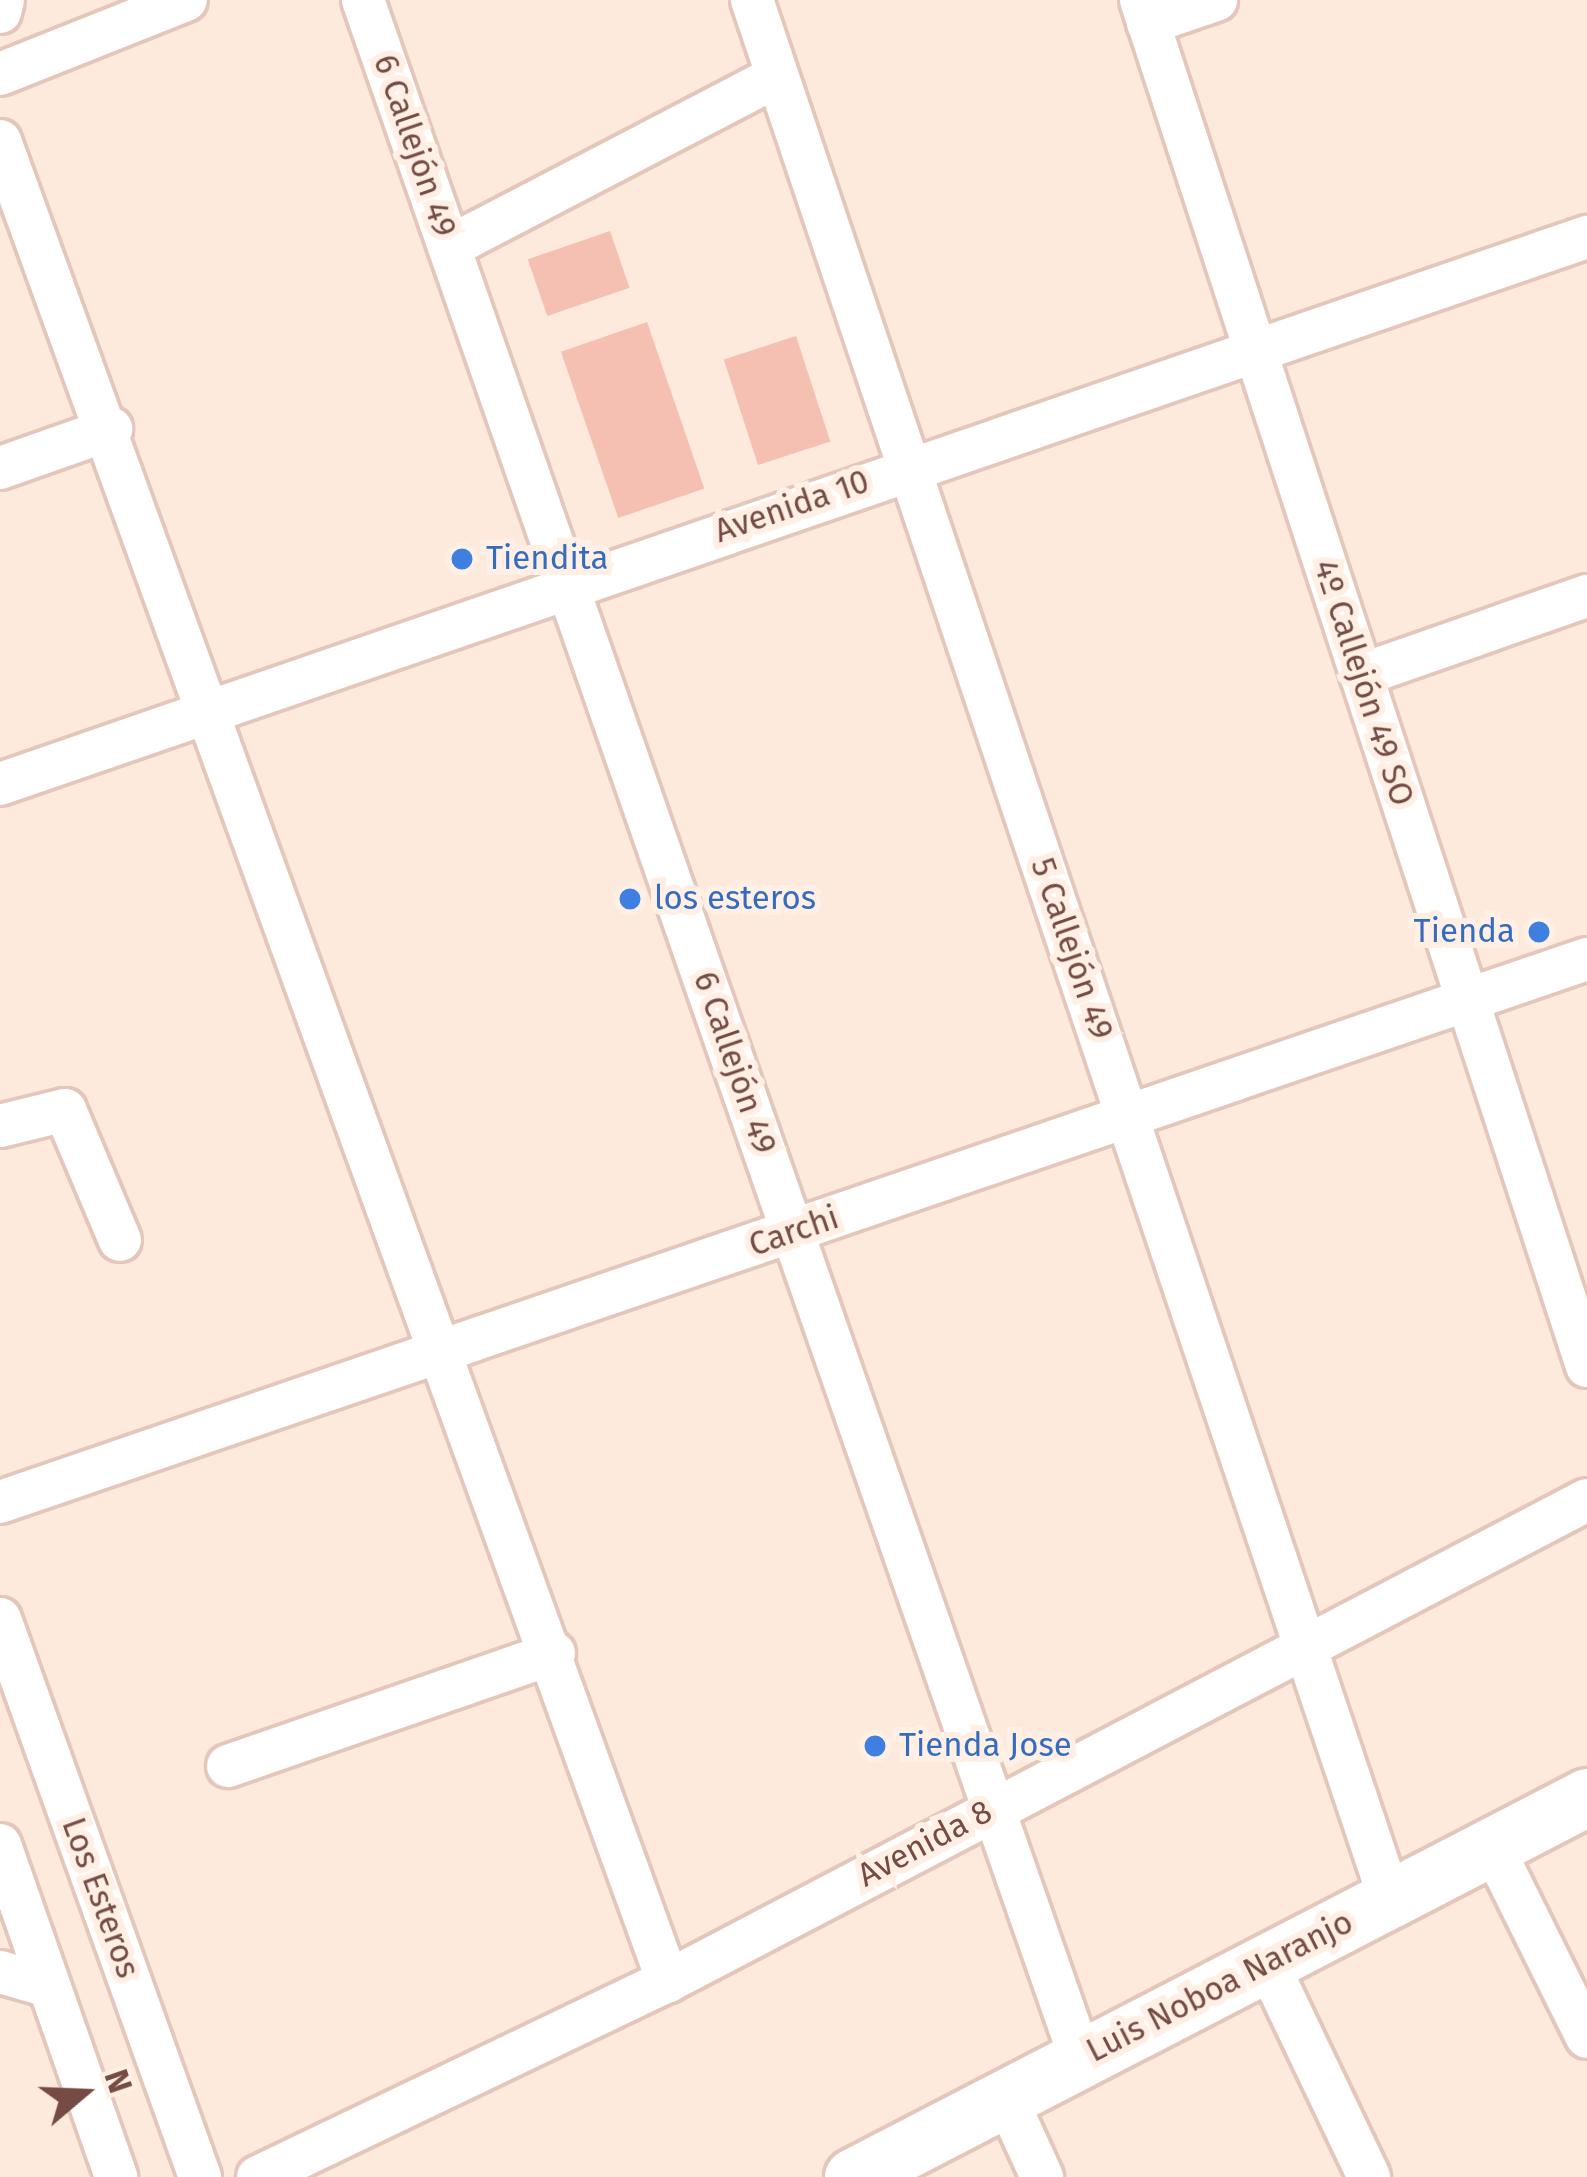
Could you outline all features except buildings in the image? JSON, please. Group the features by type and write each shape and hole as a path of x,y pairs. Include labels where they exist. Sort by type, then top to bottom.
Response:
{"street":[{"path":"0,12 3,0"},
{"path":"0,74 186,0"},
{"name":"6 Callejón 49","path":"363,0 1081,2059"},
{"name":"5 Callejón 49","path":"752,0 1390,1899"},
{"path":"1145,12 1216,0"},
{"name":"4º Callejón 49 SO","path":"1145,12 1587,1366"},
{"path":"449,247 778,76"},
{"path":"4,165 111,429 448,1349 668,1981"},
{"name":"Avenida 10","path":"0,784 908,466 1587,237"},
{"path":"0,468 111,429"},
{"path":"1361,674 1587,596"},
{"name":"Carchi","path":"0,1502 1587,959"},
{"path":"0,1126 65,1110 120,1240"},
{"name":"Avenida 8","path":"258,2177 668,1981 1587,1500"},
{"name":"Los Esteros","path":"0,1619 200,2177"},
{"path":"228,1766 554,1653"},
{"name":"Luis Noboa Naranjo","path":"853,2177 1587,1797"},
{"path":"0,1845 116,2177"},
{"path":"1492,1846 1587,2037"},
{"path":"1267,1963 1370,2177"},
{"path":"0,1972 50,1986"},
{"path":"1006,2098 1042,2177"}],"place":[{"name":"Tiendita","path":"462,559"},
{"name":"los esteros","path":"630,899"},
{"name":"Tienda","path":"1539,932"},
{"name":"Tienda Jose","path":"875,1746"}]}
